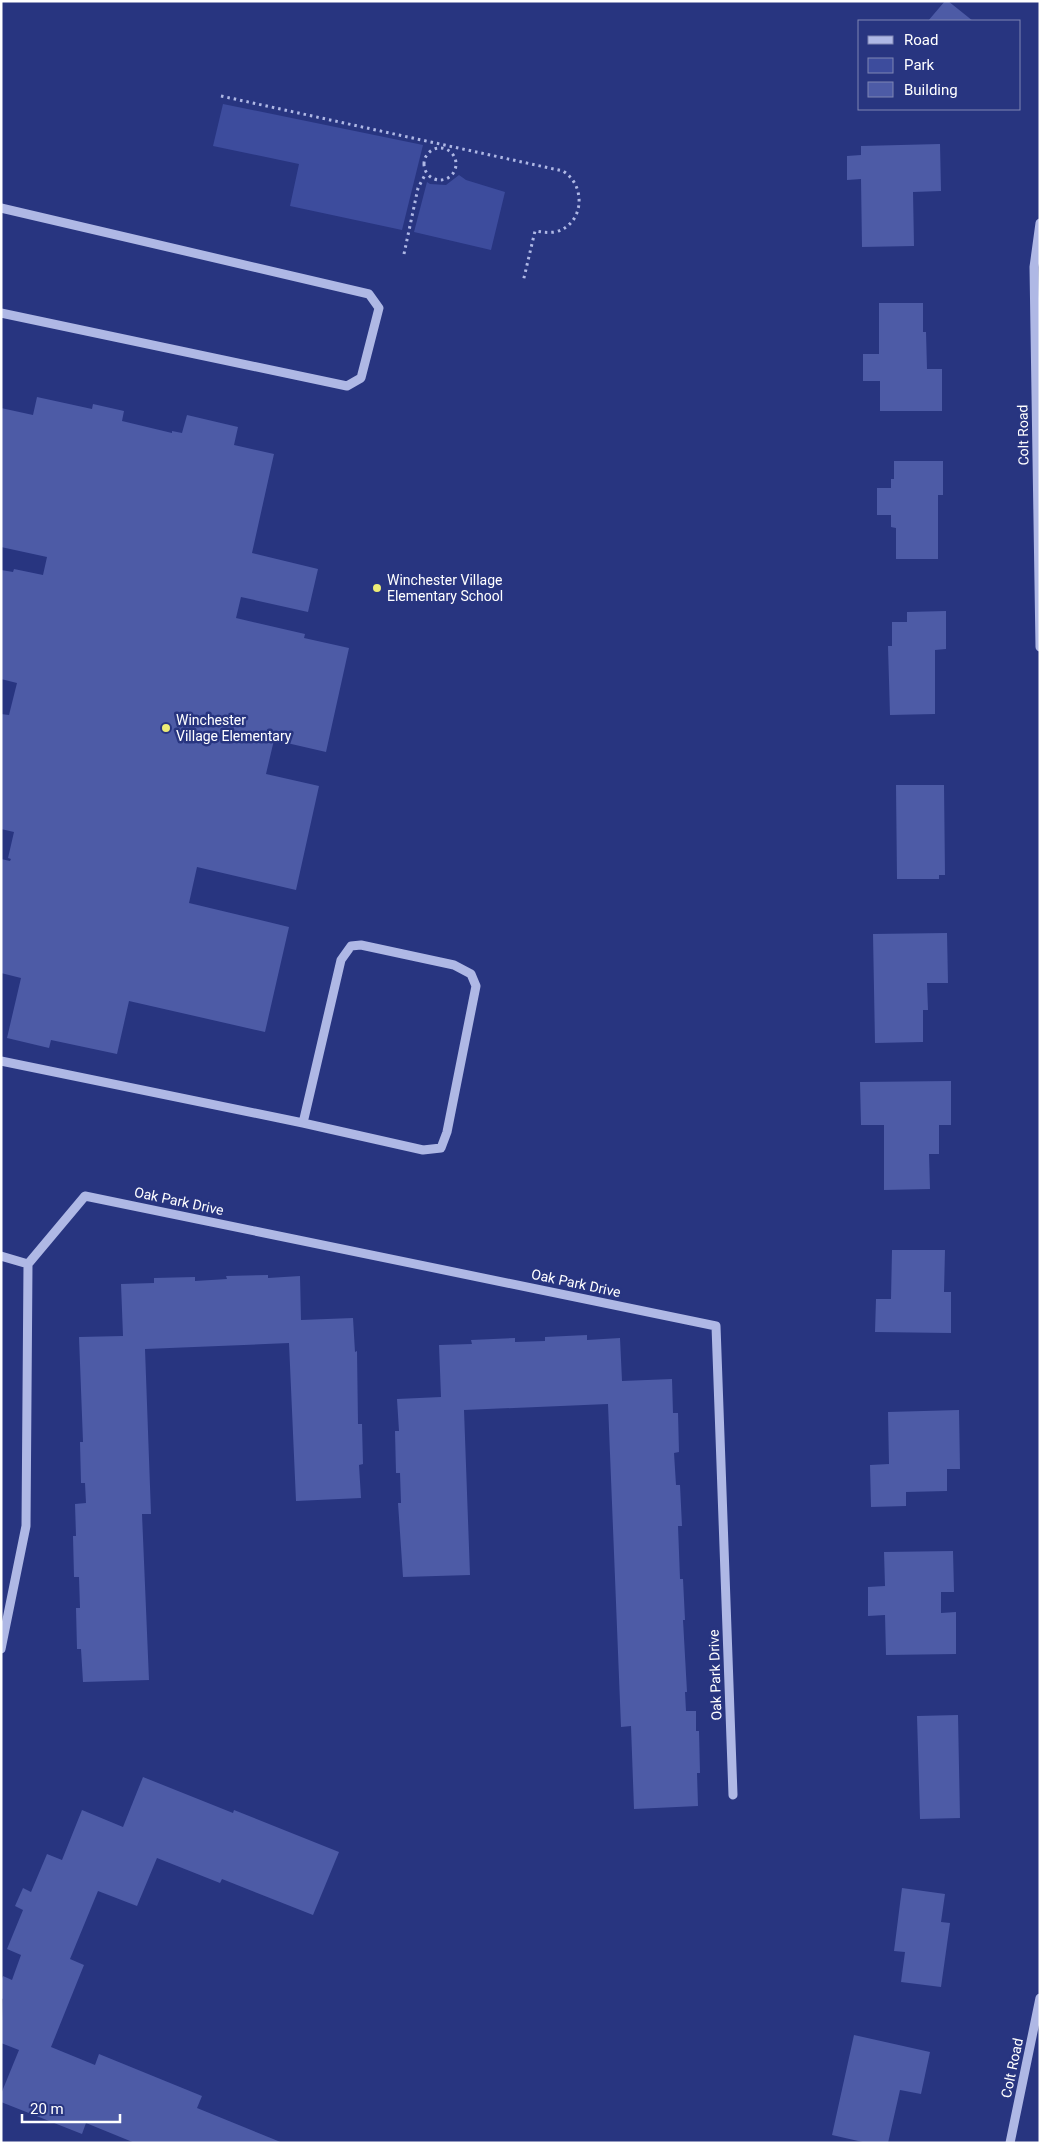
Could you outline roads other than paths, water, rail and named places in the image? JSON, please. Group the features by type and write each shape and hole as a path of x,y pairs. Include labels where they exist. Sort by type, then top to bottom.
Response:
{"street":[{"path":"1,208 369,294 379,308 361,378 348,386 1,313"},
{"name":"Colt Road","path":"1040,223 1034,267 1040,647"},
{"path":"1,1060 423,1150 441,1148 447,1132 476,986 471,974 454,966 361,946 351,946 341,960 303,1123"},
{"name":"Oak Park Drive","path":"28,1264 85,1196 716,1326 733,1795"},
{"path":"1,1256 28,1264 26,1526 1,1649"},
{"name":"Colt Road","path":"1010,2143 1040,1998"}],"place":[{"name":"Winchester Village Elementary School","path":"377,588"},
{"name":"Winchester Village Elementary","path":"166,728"}]}
